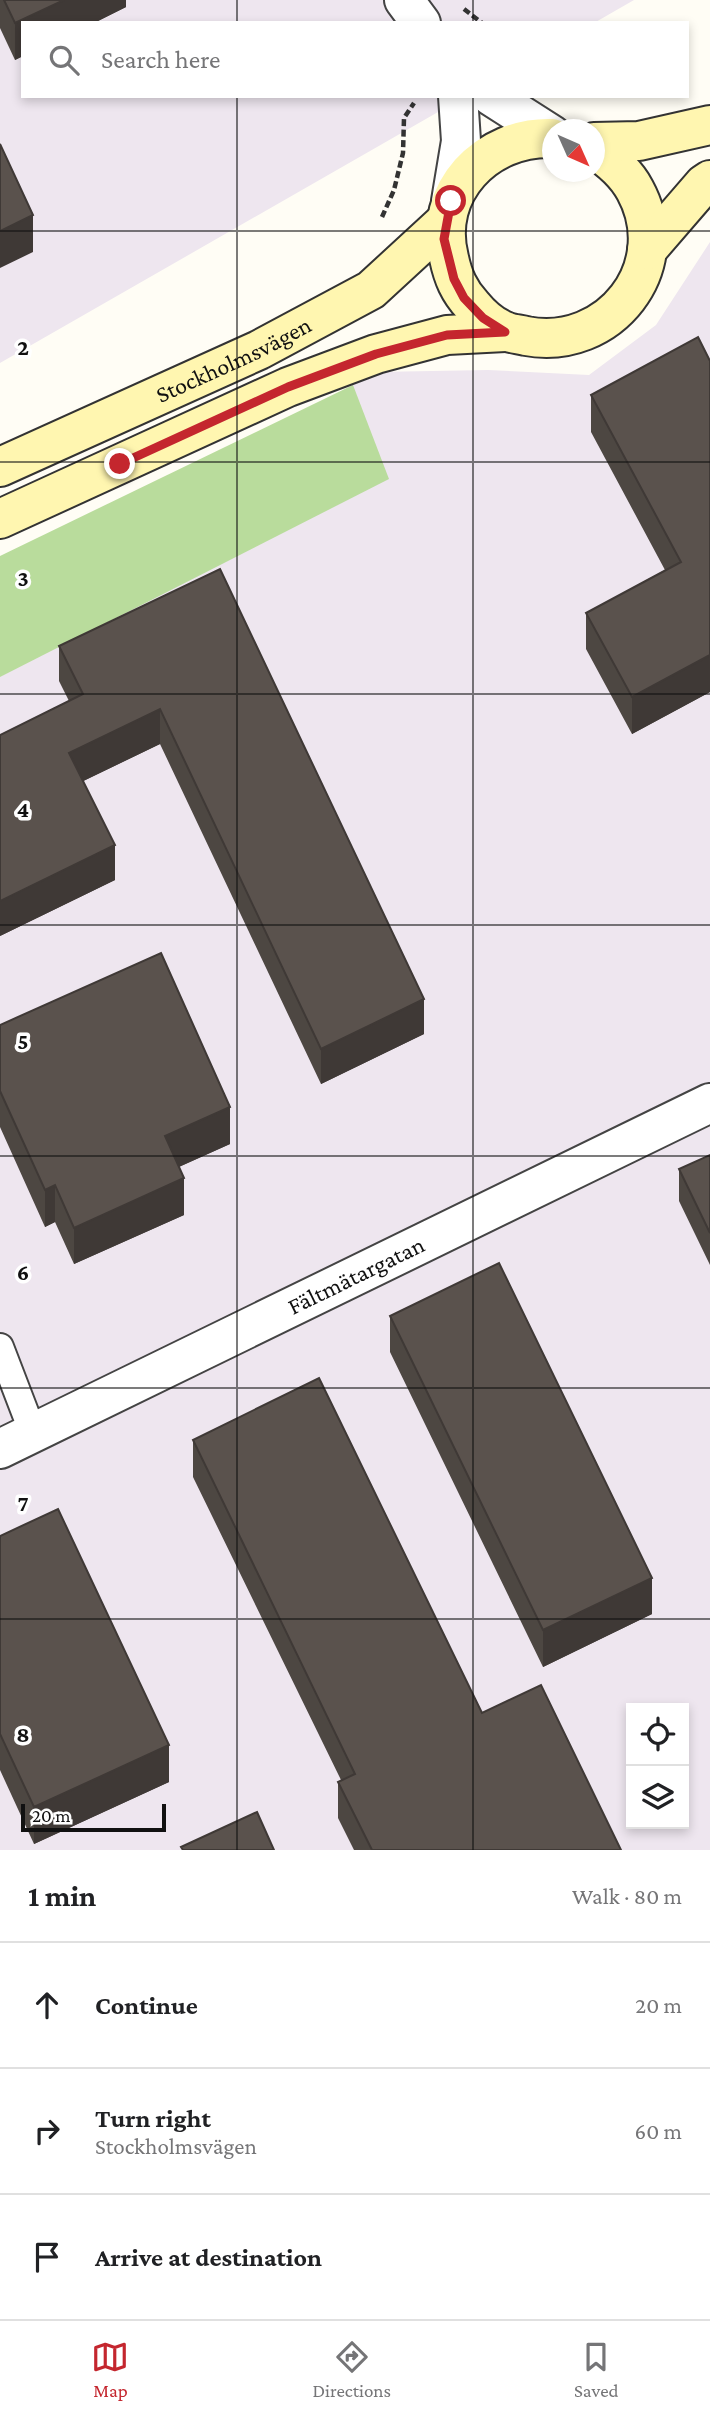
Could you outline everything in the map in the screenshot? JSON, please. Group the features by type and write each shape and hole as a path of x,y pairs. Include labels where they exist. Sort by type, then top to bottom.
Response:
{"main road":[{"path":"605,142 639,141 710,125"},
{"name":"Stockholmsvägen","path":"0,467 260,350 371,290 449,211 473,168 489,155 520,140 542,138"},
{"path":"449,211 444,239 454,279 464,298 483,318 505,332 545,339 572,335 607,319 624,303 643,271 647,250 648,235 644,213 636,192 626,177 605,159"},
{"path":"647,250 710,180"},
{"name":"Stockholmsvägen","path":"0,519 288,387 376,354 447,335 505,332"}],"street":[{"path":"404,0 420,21"},
{"path":"449,211 461,141 458,98"},
{"path":"494,98 542,130"},
{"name":"Fältmätargatan","path":"16,1441 710,1103"}],"lane":[{"path":"0,1347 16,1441"}],"path":[{"path":"379,223 394,190 403,153 404,118 417,98"}],"shaded area":[{"path":"0,0 634,0 597,21 21,21 21,98 463,98 0,363"},
{"path":"710,242 710,1850 0,1850 0,579 376,372 488,370 589,375 656,325"}],"green space":[{"path":"353,385 389,479 0,677 0,556"}],"building":[{"path":"4,0 64,0 15,23"},
{"path":"0,144 33,215 0,231"},
{"path":"698,337 710,361 710,655 632,697 586,613 681,562 591,395"},
{"path":"220,569 424,999 321,1049 160,709 69,753 115,845 0,901 0,735 83,694 59,646"},
{"path":"161,953 230,1107 165,1136 184,1178 74,1228 55,1185 45,1190 0,1091 0,1025"},
{"path":"710,1155 710,1233 679,1169"},
{"path":"499,1263 652,1578 543,1630 390,1316"},
{"path":"319,1378 482,1713 541,1685 621,1850 372,1850 338,1782 355,1774 193,1440"},
{"path":"58,1509 169,1745 34,1807 0,1734 0,1536"},
{"path":"257,1812 274,1850 183,1850 181,1847"}],"route":[{"path":"120,464 288,387 376,354 447,335 505,332 483,318 464,298 454,279 444,239 451,201"}]}
